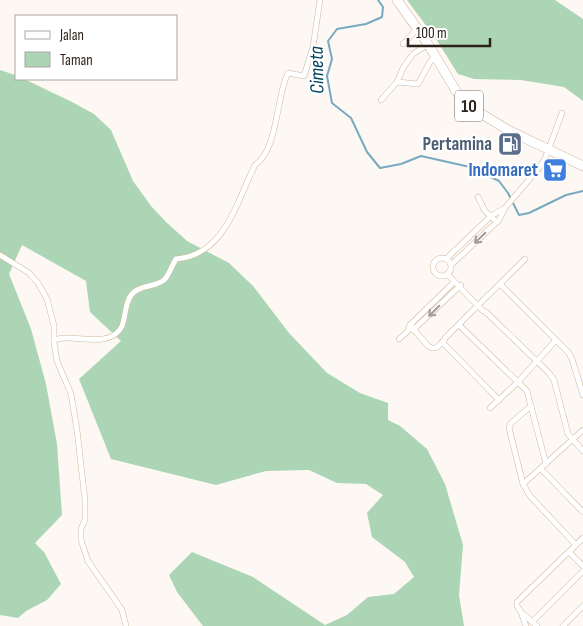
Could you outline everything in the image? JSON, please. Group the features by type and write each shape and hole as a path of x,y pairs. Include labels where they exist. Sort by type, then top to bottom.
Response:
{"highway":[{"name":"10","path":"397,0 416,30 428,44 456,92 468,105 508,130 583,166"}],"street":[{"path":"54,340 64,338 103,339 117,333 122,324 132,293 166,279 176,259 189,258 208,249 223,232 255,165 263,160 274,128 288,73 304,76 313,47 320,0"},
{"path":"403,44 416,30"},
{"path":"381,100 397,82 403,68 413,54 428,44"},
{"path":"397,82 418,84 430,62 435,57"},
{"path":"448,274 451,265 497,222 507,206 539,168 562,113"},
{"path":"478,197 483,208 497,222"},
{"path":"448,274 442,276 437,274 434,266 438,260 446,259 491,216 507,206"},
{"path":"0,255 29,273 43,291 51,310 57,361 72,394 78,430 85,500 81,540 88,562 122,610 126,626"},
{"path":"446,259 451,265"},
{"path":"409,328 415,330 432,348 436,348 525,260"},
{"path":"448,274 554,380 565,426 573,440 583,451"},
{"path":"399,339 458,285"},
{"path":"415,330 458,285"},
{"path":"501,285 568,352 583,395"},
{"path":"460,326 527,391 546,464"},
{"path":"490,408 518,382 556,340"},
{"path":"443,341 499,400"},
{"path":"531,406 511,423 509,428 523,484 530,496 576,545"},
{"path":"523,484 583,430"},
{"path":"541,469 583,512"},
{"path":"526,626 517,602 583,538"},
{"path":"569,552 583,566"},
{"path":"521,612 535,624 583,571"},
{"path":"563,626 583,606"}],"green space":[{"path":"407,0 555,0 583,19 583,101 564,87 521,80 474,79 458,74 436,39"},
{"path":"0,70 15,75 15,80 26,80 94,114 111,130 133,181 151,206 166,222 187,241 229,263 253,286 289,333 327,373 360,393 388,403 388,420 400,426 427,449 445,484 463,545 459,595 464,626 203,626 177,592 169,575 192,552 253,577 325,625 347,615 368,597 394,594 414,577 405,562 372,537 367,513 383,495 366,484 337,483 309,470 266,471 216,485 111,459 79,379 121,341 90,312 86,281 22,245 9,274 31,329 46,384 57,444 62,515 35,543 44,552 61,584 47,600 26,611 18,618 0,615"}],"waterway":[{"name":"Cimeta","path":"378,0 383,7 382,17 366,24 337,29 328,41 332,59 327,76 332,103 351,118 367,152 380,168 401,164 421,156 470,167 499,181 508,193 519,215 529,213 566,195 583,191"}],"place":[{"name":"Pertamina","path":"510,144"},
{"name":"Indomaret","path":"555,170"}]}
